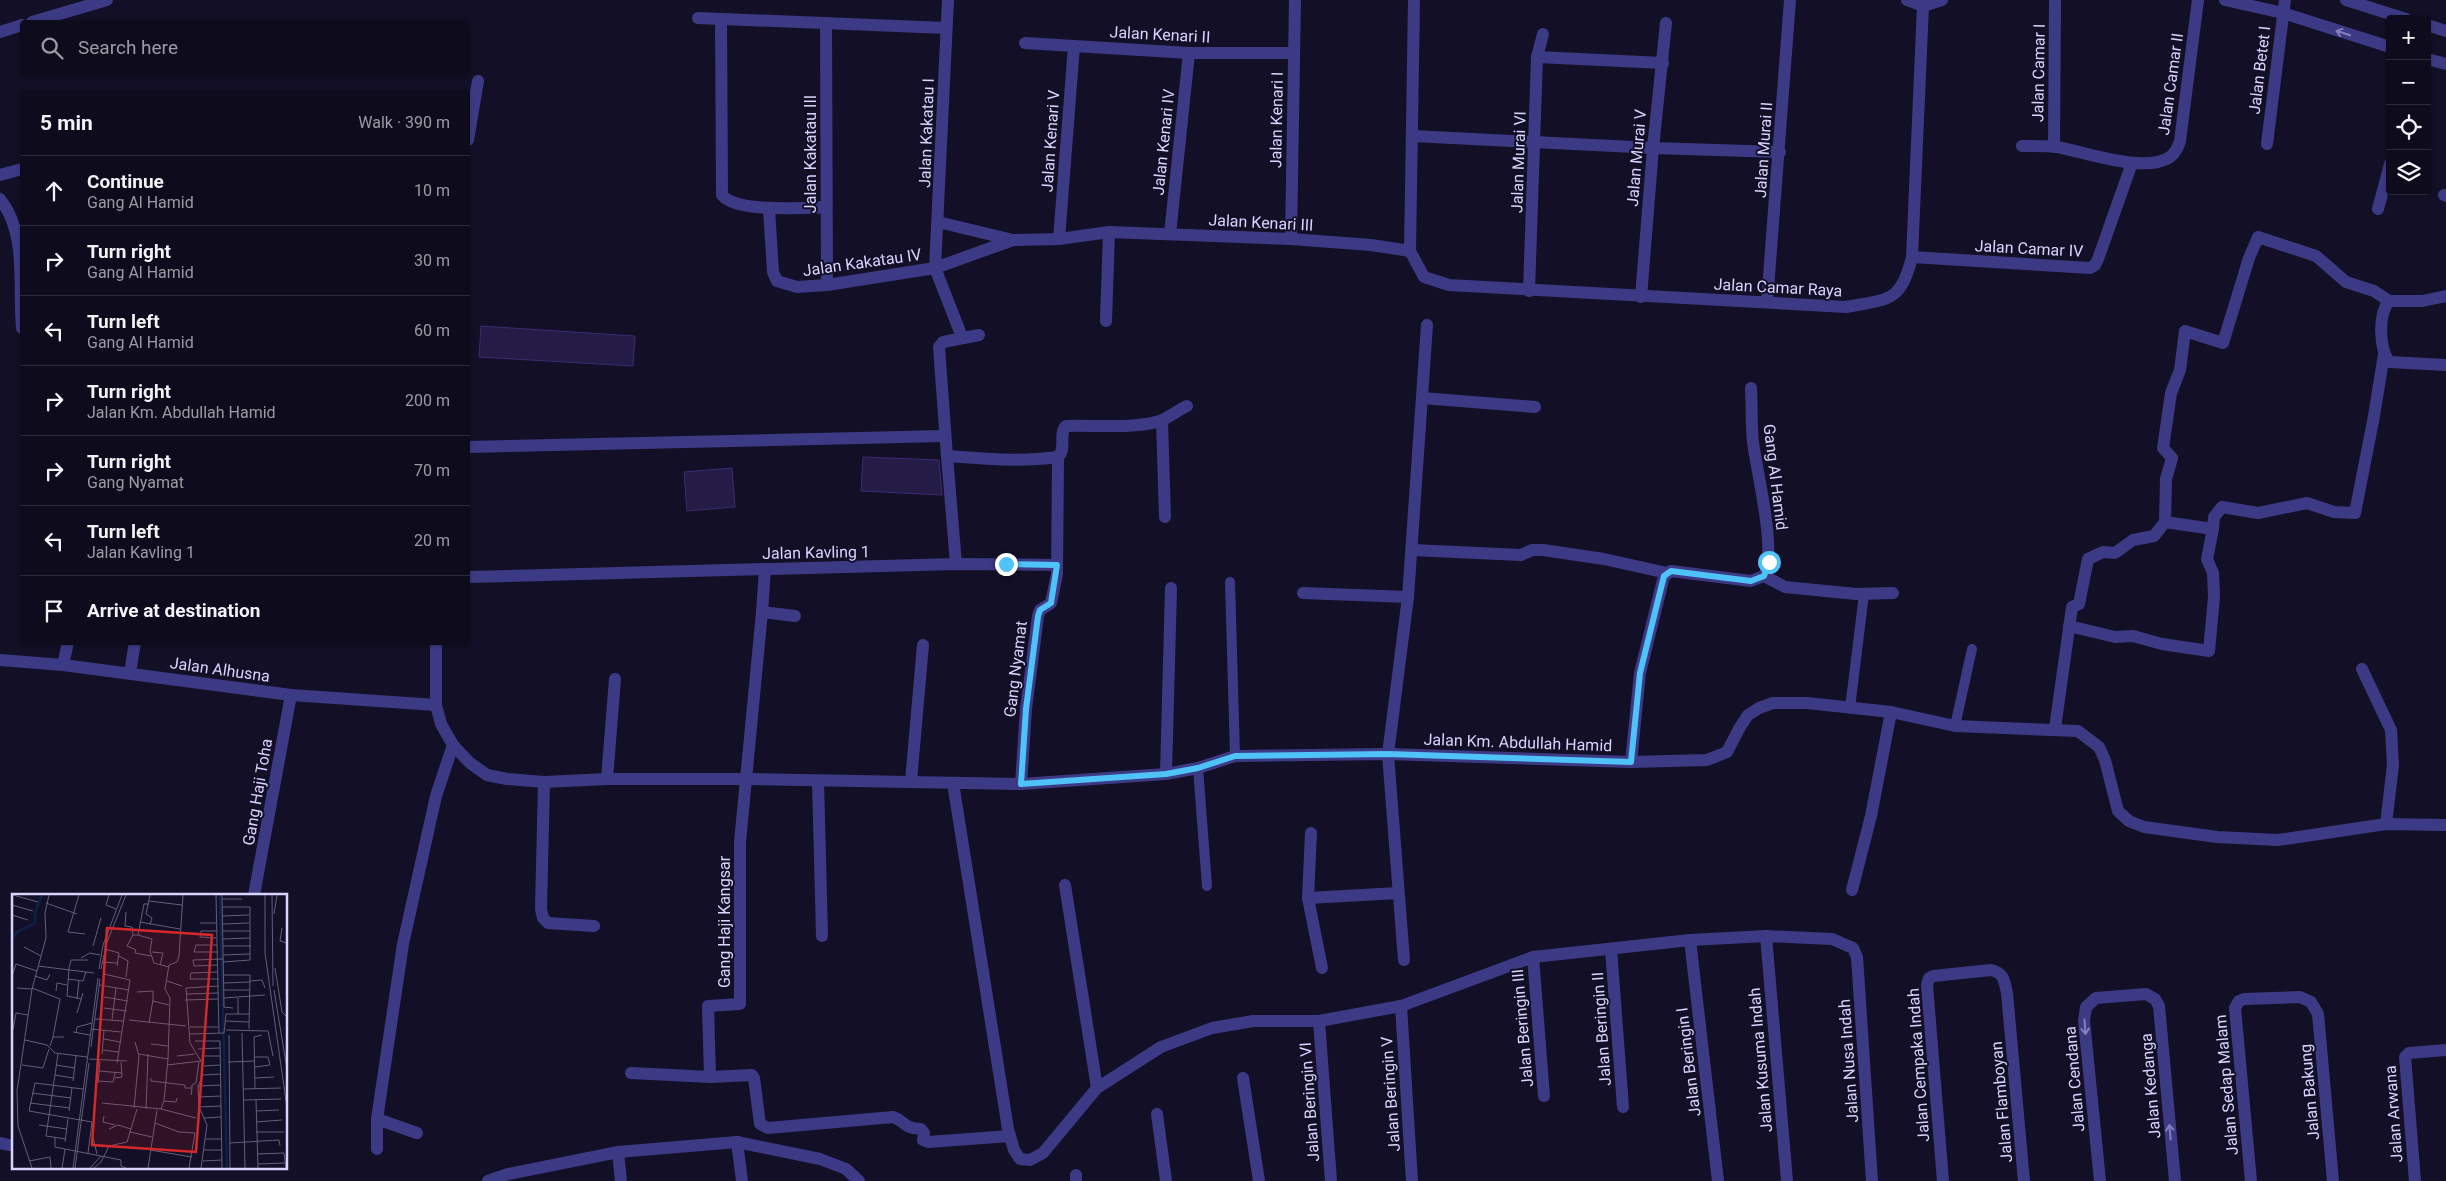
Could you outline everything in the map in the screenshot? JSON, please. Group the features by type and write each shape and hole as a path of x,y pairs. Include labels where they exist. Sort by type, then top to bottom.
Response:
{"street":[{"path":"39,20 107,0"},
{"name":"Jalan Kakatau I","path":"935,268 948,0"},
{"name":"Jalan Kenari I","path":"1291,239 1295,0"},
{"path":"1410,251 1414,0"},
{"name":"Jalan Murai II","path":"1767,302 1780,152 1790,0"},
{"path":"1907,0 1924,6 1942,0"},
{"name":"Jalan Camar I","path":"2054,147 2056,0"},
{"name":"Jalan Camar II","path":"2132,163 2158,162 2170,157 2176,151 2180,141 2198,0"},
{"path":"2225,0 2283,13 2386,46"},
{"name":"Jalan Betet I","path":"2267,144 2285,0"},
{"path":"2346,0 2393,15"},
{"name":"Jalan Camar Raya","path":"1410,251 1424,277 1449,285 1529,291 1846,307 1894,296 1906,280 1912,257 1924,6"},
{"path":"698,18 946,28"},
{"path":"721,19 722,196 731,202 769,209 826,208"},
{"name":"Jalan Kakatau III","path":"826,23 827,284"},
{"name":"Jalan Murai V","path":"1641,297 1653,148 1666,23"},
{"path":"0,32 20,26"},
{"path":"2431,26 2446,31"},
{"name":"Jalan Murai VI","path":"1529,291 1537,57 1543,34"},
{"name":"Jalan Kenari II","path":"1025,43 1189,53 1293,53"},
{"name":"Jalan Kenari V","path":"1059,239 1074,46"},
{"name":"Jalan Kenari IV","path":"1170,234 1189,53"},
{"path":"1537,57 1663,63"},
{"path":"2431,60 2446,64"},
{"path":"470,128 478,81"},
{"path":"1413,136 1653,148 1780,152"},
{"path":"2022,146 2054,147 2132,163"},
{"name":"Jalan Camar IV","path":"1912,257 2090,268 2098,259 2132,163"},
{"path":"0,175 20,170"},
{"path":"2378,209 2386,179"},
{"path":"0,199 10,212 17,232 20,290"},
{"name":"Jalan Kakatau IV","path":"769,209 772,272 777,281 797,287 935,268"},
{"name":"Jalan Kenari III","path":"938,222 1013,240 1059,239 1109,232 1291,239 1370,245 1410,251"},
{"path":"1106,321 1109,232"},
{"path":"2055,728 2072,607 2079,604 2088,559 2103,552 2115,553 2133,540 2154,536 2165,522 2166,479 2172,458 2163,448 2171,393 2180,370 2185,331 2223,343 2249,258 2258,237 2316,256 2346,282 2374,291 2389,301 2422,301 2446,296"},
{"name":"Jalan Kenari III","path":"935,268 1013,240"},
{"path":"935,268 962,337"},
{"path":"2069,626 2115,637 2133,636 2162,644 2209,651 2214,597 2213,573 2207,559 2214,517 2222,507 2258,513 2306,503 2334,512 2355,514 2384,354 2382,335 2384,307 2389,301"},
{"path":"1404,960 1388,754 1408,597 1427,324"},
{"path":"956,564 938,347 943,342 979,335"},
{"path":"2384,354 2389,362 2446,365"},
{"name":"Gang Al Hamid","path":"1751,388 1753,440 1768,545 1769,562 1764,576"},
{"path":"1422,398 1535,407"},
{"path":"1057,565 1058,457 1062,452 1063,432 1066,426 1145,424 1162,421 1170,413 1187,406"},
{"path":"1162,421 1165,517"},
{"path":"470,447 944,436"},
{"path":"946,456 996,461 1031,461 1058,457"},
{"path":"2165,522 2213,529"},
{"path":"1412,550 1521,555 1532,550 1543,550 1652,568 1667,573"},
{"name":"Jalan Kavling 1","path":"470,577 956,564 1057,565"},
{"name":"Gang Nyamat","path":"1021,784 1026,709 1038,616 1040,610 1051,603 1057,565"},
{"path":"746,779 765,569"},
{"path":"1631,762 1640,673 1662,580 1667,573 1671,571 1751,581 1764,576 1785,587 1864,594 1893,594"},
{"path":"1166,774 1171,588"},
{"path":"1303,593 1408,597"},
{"path":"762,612 795,616"},
{"path":"63,665 67,645"},
{"path":"130,673 135,645"},
{"name":"Jalan Km. Abdullah Hamid","path":"436,645 436,705 441,724 453,745 470,763 487,775 507,779 544,782 607,779 746,779 1021,784 1166,774 1198,768 1235,756 1388,754 1631,762 1707,760 1727,752 1748,715 1759,708 1773,703 1807,703 1891,712 1955,726 2055,728 2078,731 2099,747 2105,760 2118,811 2129,820 2144,827 2217,837 2278,840 2386,824 2446,825"},
{"path":"911,781 923,645"},
{"name":"Jalan Alhusna","path":"0,660 63,665 291,694 436,705"},
{"path":"2362,669 2391,730 2393,765 2386,824"},
{"path":"607,779 615,679"},
{"name":"Gang Haji Toha","path":"254,894 291,694"},
{"path":"1852,890 1871,816 1891,712"},
{"path":"377,1150 377,1119 403,944 436,796 453,745"},
{"name":"Gang Haji Kangsar","path":"710,1077 708,1006 740,1004 740,842 746,779"},
{"path":"818,781 822,936"},
{"path":"544,782 542,909 544,918 548,923 594,926"},
{"path":"952,783 1010,1136 1014,1150 1020,1159 1030,1160 1043,1153 1097,1088 1161,1047 1212,1028 1253,1021 1319,1021 1401,1006 1533,957 1690,940 1766,936"},
{"path":"1311,834 1308,898 1322,968"},
{"path":"1065,885 1097,1088"},
{"path":"1308,898 1398,893"},
{"name":"Jalan Nusa Indah","path":"1766,936 1832,939 1853,948 1857,956 1872,1181"},
{"name":"Jalan Kusuma Indah","path":"1766,936 1787,1181"},
{"name":"Jalan Beringin I","path":"1690,940 1718,1181"},
{"name":"Jalan Beringin II","path":"1611,949 1623,1107"},
{"name":"Jalan Beringin III","path":"1533,957 1544,1096"},
{"name":"Jalan Cempaka Indah","path":"1943,1181 1926,985 1929,978 1976,970 2000,972 2003,976 2010,1020"},
{"name":"Jalan Cendana","path":"2100,1181 2084,1021 2086,1007 2096,998 2146,994"},
{"name":"Jalan Kedanga","path":"2146,994 2155,1000 2159,1006 2175,1181"},
{"name":"Jalan Sedap Malam","path":"2251,1181 2235,1014 2236,1004 2244,999 2300,997 2311,1002"},
{"name":"Jalan Bakung","path":"2311,1002 2318,1014 2333,1181"},
{"name":"Jalan Beringin V","path":"1401,1006 1412,1181"},
{"name":"Jalan Flamboyan","path":"2010,1020 2024,1181"},
{"name":"Jalan Beringin VI","path":"1319,1021 1331,1181"},
{"name":"Jalan Arwana","path":"2415,1181 2404,1057 2409,1053 2446,1050"},
{"path":"632,1073 710,1077 752,1075 760,1124 768,1128 893,1117 899,1119 908,1128 921,1129 926,1142 1010,1136"},
{"path":"1243,1078 1259,1181"},
{"path":"1157,1114 1166,1181"},
{"path":"377,1119 417,1133"},
{"path":"737,1142 742,1181"},
{"path":"488,1181 618,1152 737,1142 820,1159 846,1168 859,1181"},
{"path":"618,1152 621,1181"}],"lane":[{"path":"1230,582 1235,756"},
{"path":"1850,708 1864,594"},
{"path":"1955,726 1972,649"},
{"path":"1198,768 1207,886"}],"building":[{"path":"481,326 635,336 633,366 479,357"},
{"path":"863,457 939,460 942,495 861,491"},
{"path":"732,468 735,507 687,511 684,472"}],"route":[{"path":"1006,564 1057,565 1054,594 1051,603 1040,610 1038,616 1026,709 1021,784 1166,774 1198,768 1235,756 1388,754 1631,762 1640,673 1664,576 1671,571 1751,581 1758,580 1764,576 1769,562"}]}
